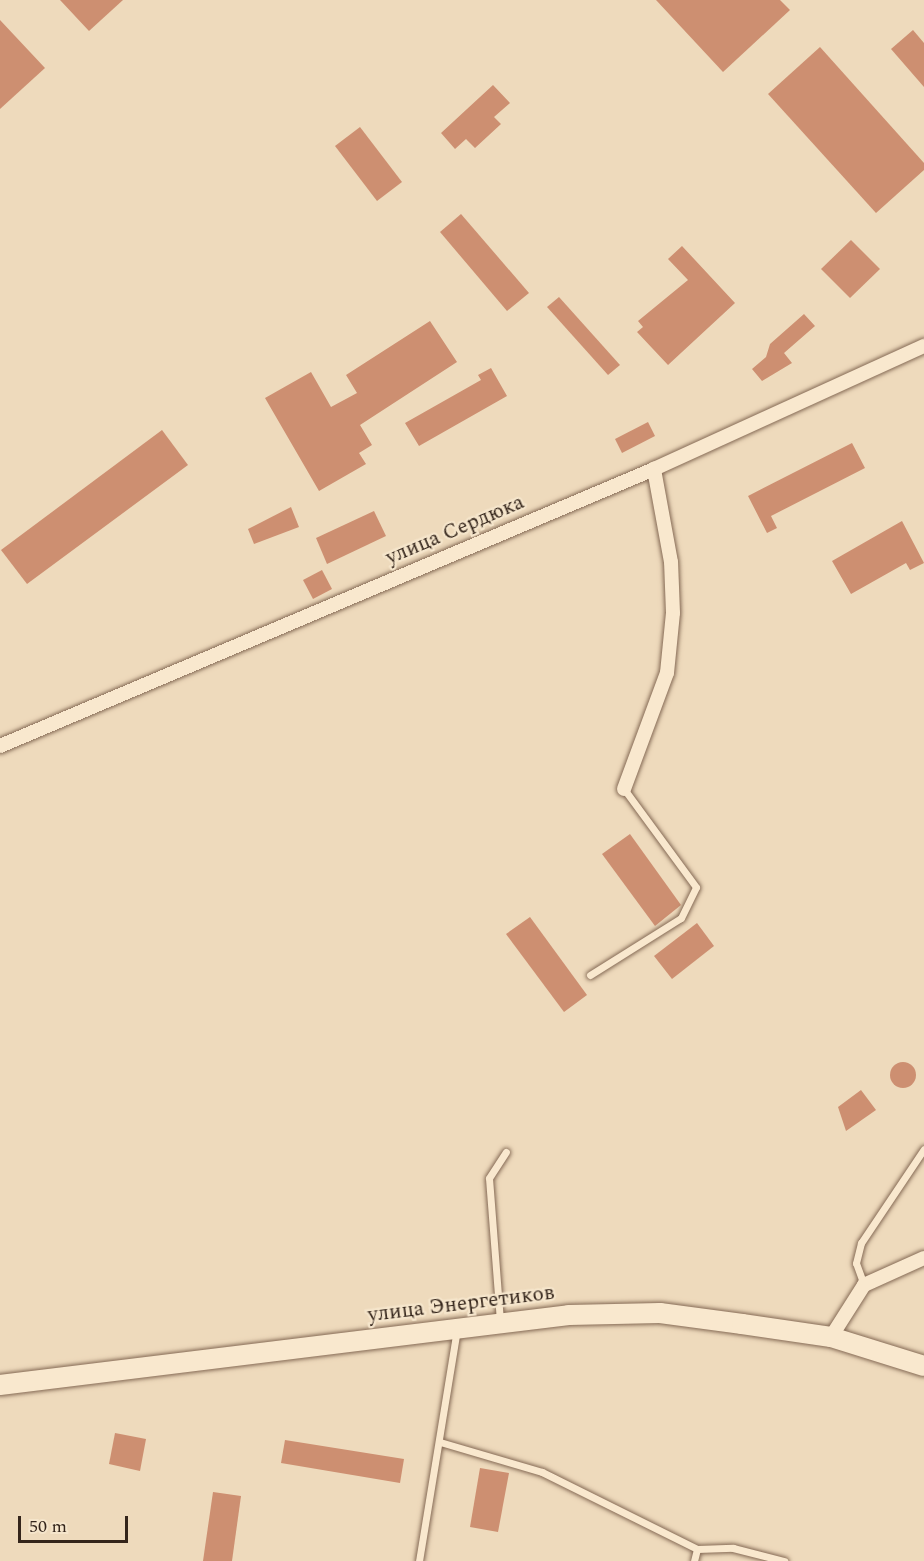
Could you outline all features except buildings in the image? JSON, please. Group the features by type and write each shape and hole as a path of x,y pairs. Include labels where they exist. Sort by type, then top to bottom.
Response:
{"main road":[{"name":"улица Энергетиков","path":"0,1386 569,1315 660,1313 831,1337 924,1366"}],"street":[{"name":"улица Сердюка","path":"0,746 654,469 924,346"},
{"path":"624,789 667,673 673,613 671,562 654,469"},
{"path":"831,1337 864,1285 924,1258"}],"lane":[{"path":"590,975 681,918 696,887 624,789"},
{"path":"864,1285 856,1263 861,1243 924,1149"},
{"path":"500,1323 489,1178 506,1152"},
{"path":"419,1561 457,1329"},
{"path":"440,1442 542,1472 696,1549 733,1548 784,1561"},
{"path":"694,1561 696,1549"}]}
